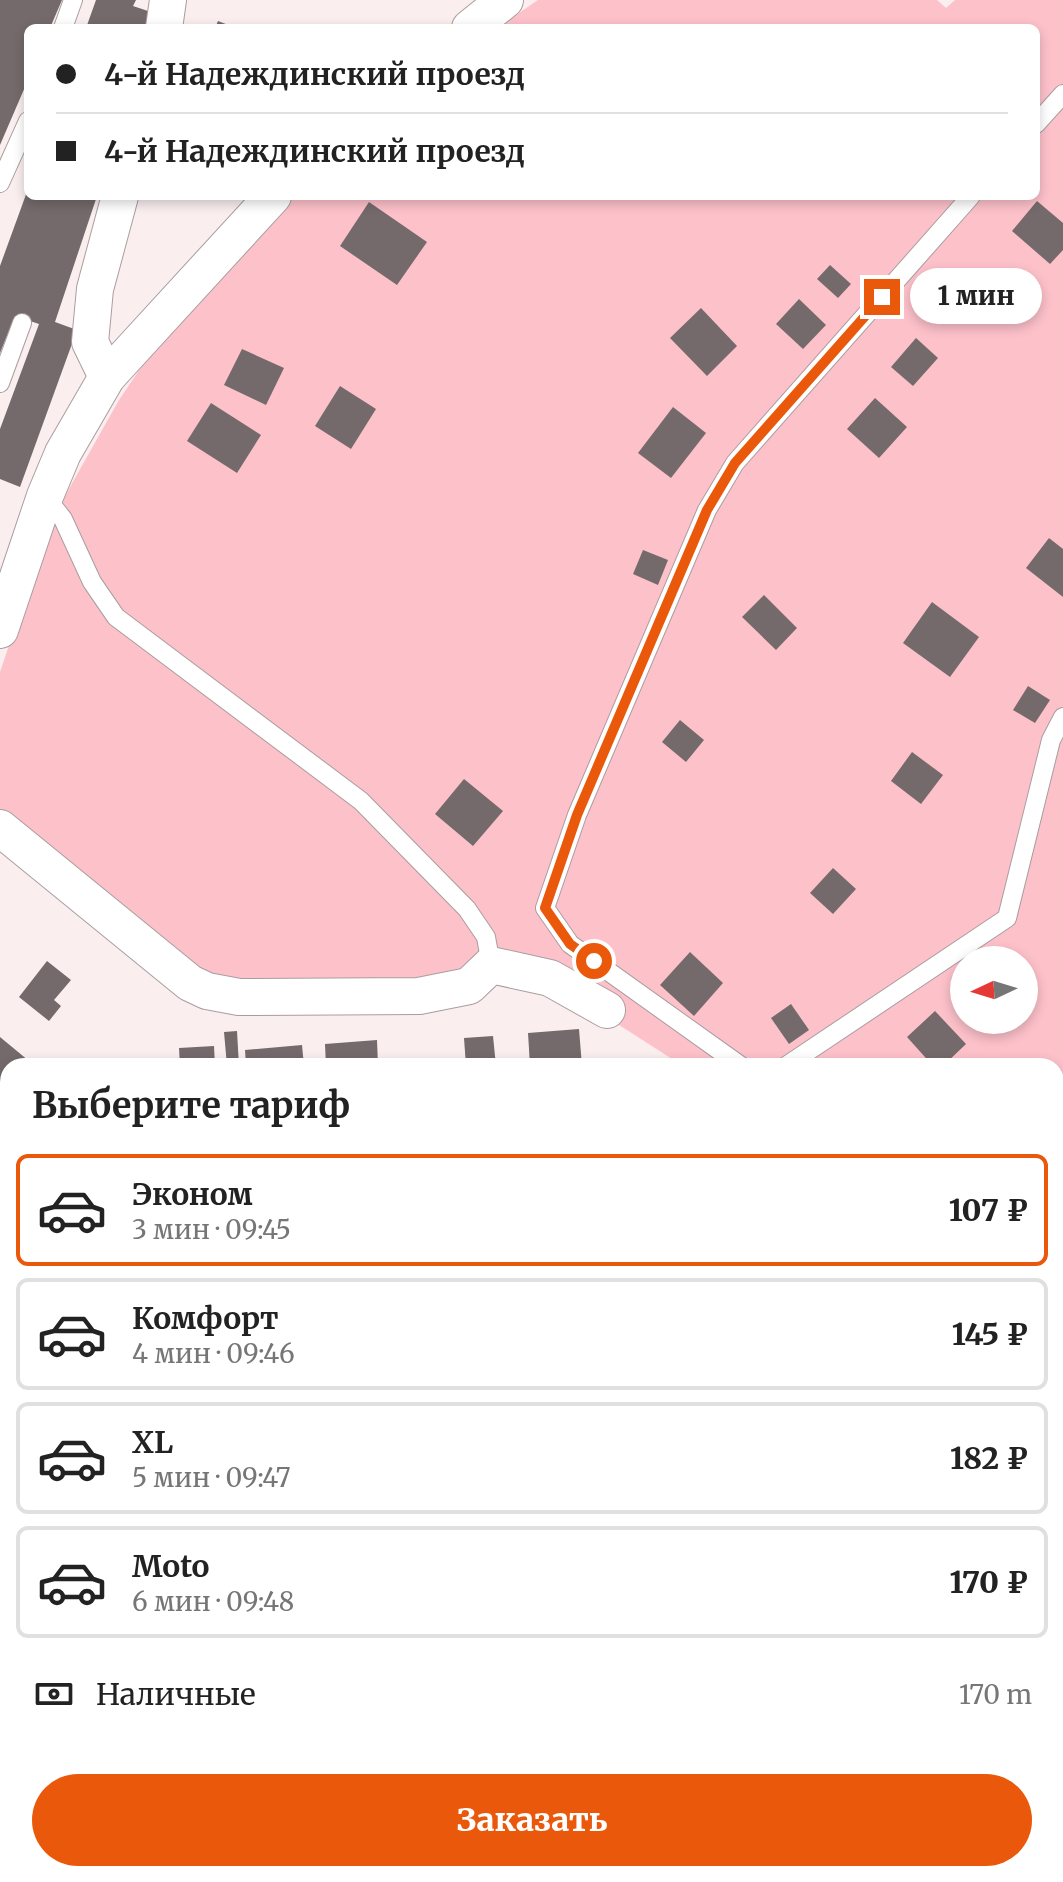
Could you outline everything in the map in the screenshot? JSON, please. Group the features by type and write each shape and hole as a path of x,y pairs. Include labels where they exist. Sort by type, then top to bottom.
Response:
{"street":[{"path":"165,24 168,0"},
{"path":"475,24 505,0"},
{"path":"107,377 90,342 95,289 119,200"},
{"path":"0,630 45,496 63,453 107,377 269,200"},
{"path":"0,828 190,983 207,991 239,997 419,996 469,986 491,965 550,978 607,1010"}],"lane":[{"path":"64,24 73,0"},
{"path":"1040,120 1063,94"},
{"path":"0,183 24,130"},
{"path":"730,1058 570,944 545,908 577,815 707,510 735,463 967,200"},
{"path":"0,383 22,323"},
{"path":"45,496 63,519 92,582 116,617 361,801 467,909 486,937 491,965"},
{"path":"798,1058 1007,918 1051,740 1063,717"}],"shaded area":[{"path":"538,0 937,0 946,8 955,0 1063,0 1063,1058 671,1058 560,987 466,972 416,984 209,980 0,813 0,672 52,519 119,400 169,326 286,200 1040,200 1040,24 503,24"}],"building":[{"path":"0,0 62,0 52,24 24,24 24,89 0,145"},
{"path":"96,0 136,0 133,6 157,14 154,24 87,24"},
{"path":"24,200 96,200 55,322 77,330 20,487 0,479 0,429 39,324 15,316 0,353 0,266"},
{"path":"1037,201 1063,223 1063,250 1050,264 1012,231"},
{"path":"369,202 427,242 397,285 340,246"},
{"path":"830,265 851,284 838,298 817,279"},
{"path":"799,299 826,325 803,349 776,324"},
{"path":"701,308 737,346 707,376 670,338"},
{"path":"916,338 938,358 913,386 891,367"},
{"path":"242,349 284,368 266,405 224,385"},
{"path":"340,386 376,409 351,449 315,426"},
{"path":"875,398 907,427 879,458 847,429"},
{"path":"211,403 261,435 237,473 187,441"},
{"path":"673,407 706,433 671,478 638,453"},
{"path":"1049,538 1063,549 1063,597 1026,568"},
{"path":"643,550 668,560 658,585 633,574"},
{"path":"764,595 797,628 776,650 742,617"},
{"path":"932,602 979,637 950,677 903,643"},
{"path":"1028,686 1050,700 1035,723 1013,710"},
{"path":"680,720 704,740 686,762 662,742"},
{"path":"912,752 943,775 921,804 891,781"},
{"path":"464,779 503,811 473,846 435,814"},
{"path":"833,868 856,889 833,914 810,893"},
{"path":"690,952 723,983 694,1016 660,985"},
{"path":"47,961 71,980 54,1000 61,1006 49,1021 19,997"},
{"path":"791,1004 809,1030 789,1044 771,1018"},
{"path":"935,1011 950,1027 950,1034 957,1034 966,1044 951,1058 926,1058 907,1037"},
{"path":"579,1029 581,1058 530,1058 528,1033"},
{"path":"237,1031 239,1058 226,1058 224,1032"},
{"path":"493,1036 495,1058 465,1058 464,1038"},
{"path":"0,1037 25,1058 0,1058"},
{"path":"377,1040 378,1058 326,1058 325,1044"},
{"path":"302,1045 303,1058 246,1058 245,1050"},
{"path":"214,1046 215,1058 180,1058 179,1048"}],"route":[{"path":"594,961 570,944 545,908 577,815 707,510 735,463 882,297"}]}
